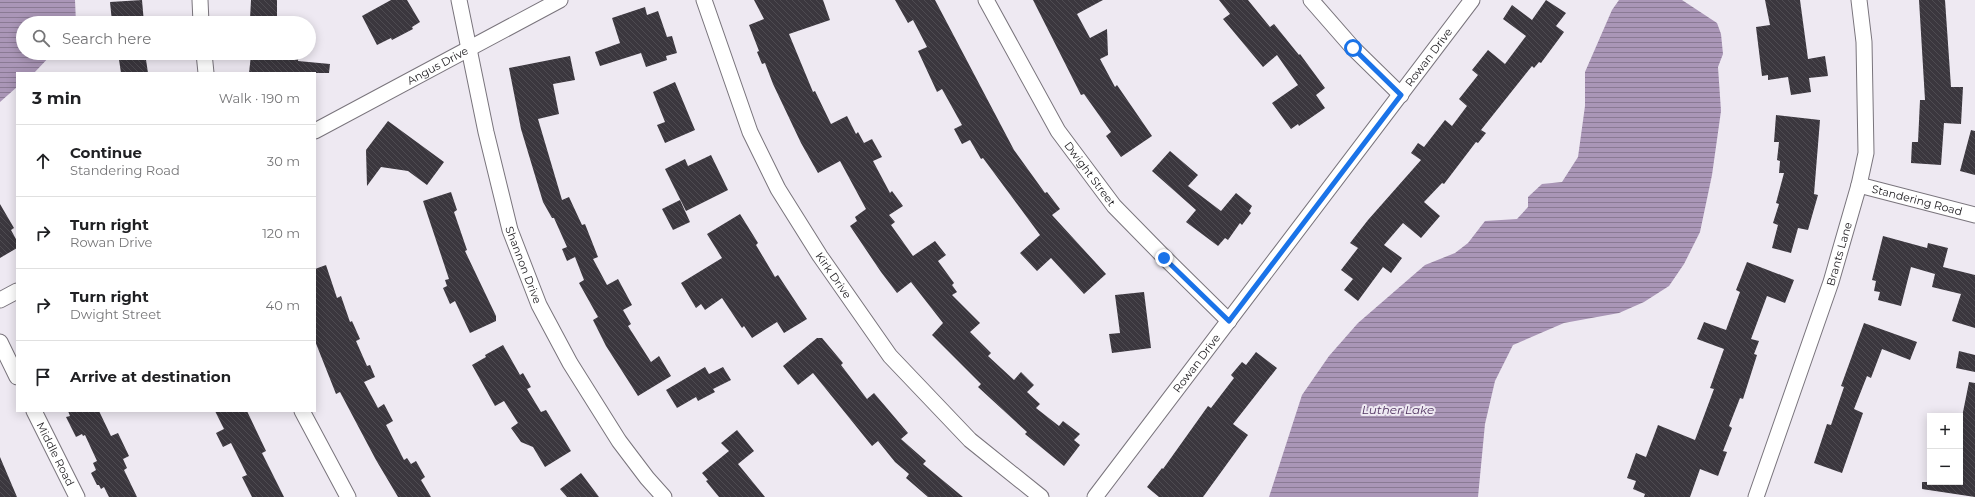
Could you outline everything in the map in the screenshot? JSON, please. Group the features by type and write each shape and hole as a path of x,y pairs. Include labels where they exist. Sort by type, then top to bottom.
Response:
{"street":[{"path":"200,0 201,16"},
{"name":"Shannon Drive","path":"460,0 468,49 486,132 510,230 539,305 570,363 619,441 647,478 664,497"},
{"name":"Angus Drive","path":"316,130 560,0"},
{"name":"Kirk Drive","path":"704,0 750,132 778,189 820,256 890,356 970,440 1041,497"},
{"name":"Dwight Street","path":"986,0 1058,131 1105,193 1164,258 1229,321"},
{"path":"1311,0 1353,48 1401,95"},
{"name":"Rowan Drive","path":"1095,497 1472,0"},
{"name":"Brants Lane","path":"1756,497 1831,282 1859,186 1866,153 1864,42 1859,0"},
{"path":"205,60 206,72"},
{"name":"Standering Road","path":"1859,186 1975,215"},
{"path":"0,300 16,292"},
{"path":"0,342 16,375"},
{"name":"Middle Road","path":"34,412 77,497"},
{"path":"303,412 348,497"}],"water":[{"path":"0,0 75,0 76,16 16,16 16,60 46,60 35,72 16,72 16,88 0,102"},
{"name":"Luther Lake","path":"1619,0 1682,0 1717,23 1721,34 1723,54 1718,67 1721,111 1712,175 1700,232 1684,264 1669,286 1644,302 1619,313 1564,323 1513,345 1495,381 1485,424 1478,497 1269,497 1302,395 1329,356 1358,323 1425,265 1455,253 1468,243 1485,221 1517,219 1528,207 1528,197 1542,184 1562,182 1578,157 1585,106 1585,72 1612,10"}],"building":[{"path":"142,0 143,16 111,16 110,2"},
{"path":"251,0 277,0 277,16 250,16"},
{"path":"391,0 407,0 420,22 412,27 413,29 392,40 391,38 377,45 362,16"},
{"path":"754,0 823,0 830,20 789,34 813,92 815,91 831,124 847,116 856,134 858,132 864,143 872,139 882,157 873,161 890,193 892,191 903,206 889,215 895,222 891,225 913,256 935,241 946,255 938,261 954,283 952,285 957,292 952,295 980,323 970,332 991,353 988,356 1014,380 1021,372 1034,385 1027,392 1040,404 1036,408 1059,426 1063,421 1080,434 1074,440 1080,445 1064,466 1025,434 1027,432 978,387 981,384 932,335 943,323 911,282 897,293 850,226 857,221 855,217 866,209 840,161 818,173 801,143 773,84 765,63 762,64 757,52 759,51 749,25 764,19"},
{"path":"895,0 935,0 1014,150 1045,193 1047,192 1060,209 1052,215 1106,274 1084,294 1051,258 1037,271 1020,253 1040,235 983,158 981,159 970,140 962,144 954,129 962,125 942,89 937,92 918,51 927,47 913,20 908,23"},
{"path":"1033,0 1103,0 1077,14 1090,38 1107,29 1108,55 1100,59 1115,87 1117,85 1152,136 1121,157 1106,136 1111,132 1084,94 1081,95"},
{"path":"1219,0 1248,0 1270,27 1274,24 1299,55 1300,54 1325,88 1316,95 1325,108 1299,126 1298,124 1291,129 1272,103 1298,85 1277,55 1263,67 1223,19 1230,14"},
{"path":"1546,0 1566,13 1556,26 1564,32 1541,63 1539,62 1534,68 1532,66 1481,130 1486,133 1478,143 1476,142 1444,184 1442,183 1424,202 1440,216 1421,238 1403,223 1384,245 1402,258 1391,273 1383,267 1358,301 1344,290 1353,279 1341,270 1358,248 1350,243 1368,220 1421,160 1411,153 1418,143 1424,147 1445,120 1452,126 1467,106 1459,99 1478,75 1472,70 1488,50 1505,64 1526,36 1503,19 1512,5 1532,20"},
{"path":"1765,0 1800,0 1808,59 1825,56 1828,76 1809,78 1811,92 1791,95 1788,77 1768,80 1768,75 1762,76 1756,27 1770,25"},
{"path":"1919,0 1945,0 1951,87 1963,87 1961,124 1944,123 1941,165 1911,163 1912,142 1918,142 1920,100 1925,100"},
{"path":"645,7 647,15 658,11 667,37 672,36 677,53 666,56 667,60 646,67 641,53 600,66 595,52 620,43 612,18"},
{"path":"570,56 575,80 553,84 559,114 538,119 562,200 569,197 582,225 585,224 598,257 593,259 607,285 618,279 632,305 623,310 631,324 628,326 651,362 659,356 671,376 638,396 606,346 593,320 598,317 579,283 584,280 575,257 567,261 562,249 567,247 554,218 552,218 543,202 521,129 509,68"},
{"path":"119,60 146,60 148,72 121,72"},
{"path":"250,60 298,60 330,64 329,73 249,72"},
{"path":"675,82 695,130 665,143 657,125 665,122 653,92"},
{"path":"1776,115 1820,120 1814,194 1818,195 1808,230 1798,228 1791,253 1772,248 1778,225 1773,223 1779,204 1776,203 1784,173 1779,173 1780,161 1777,160 1779,142 1774,142"},
{"path":"388,121 444,162 427,185 408,171 381,167 367,186 366,150"},
{"path":"1971,130 1975,131 1975,175 1960,171"},
{"path":"1170,151 1198,175 1188,186 1221,211 1236,193 1252,206 1249,211 1251,213 1242,225 1240,223 1228,240 1225,238 1218,246 1186,222 1196,210 1152,171"},
{"path":"711,155 728,190 686,211 665,169 685,159 688,166"},
{"path":"451,192 457,210 454,212 467,250 465,251 496,316 496,321 470,333 455,301 450,304 443,288 447,286 445,280 449,279 423,201"},
{"path":"680,200 690,222 673,230 662,209"},
{"path":"0,204 14,228 11,230 16,239 16,249 0,258"},
{"path":"740,214 758,243 756,245 775,277 778,275 807,319 784,333 777,322 752,338 744,326 742,328 722,298 705,310 701,304 696,308 681,283 722,258 707,234"},
{"path":"1883,236 1927,248 1928,243 1948,248 1943,267 1975,275 1975,328 1952,321 1961,294 1932,287 1935,274 1911,267 1901,306 1878,300 1880,292 1874,291 1876,281 1872,280"},
{"path":"1747,262 1794,280 1785,303 1767,296 1751,339 1759,341 1754,354 1757,355 1743,399 1740,398 1729,426 1732,428 1723,451 1727,452 1718,476 1700,469 1690,497 1644,497 1645,494 1633,489 1636,481 1627,478 1636,453 1646,457 1658,425 1695,440 1714,389 1710,388 1724,349 1697,339 1704,322 1726,330 1740,292 1736,290"},
{"path":"326,265 337,298 341,296 350,322 352,321 360,339 356,341 367,366 370,365 375,377 364,382 378,408 384,404 393,421 386,425 404,460 407,458 411,464 416,461 425,477 421,480 431,497 398,497 376,460 340,392 336,394 316,344 316,269"},
{"path":"1144,292 1151,348 1112,353 1109,334 1120,333 1115,295"},
{"path":"1864,323 1917,342 1910,360 1882,349 1871,378 1867,376 1854,409 1863,413 1842,473 1814,463 1827,424 1831,425 1844,387 1841,386"},
{"path":"817,338 822,338 843,363 841,365 867,399 874,393 908,433 901,439 926,461 923,464 963,497 928,497 906,478 909,474 895,462 878,441 872,446 813,373 798,385 783,366"},
{"path":"503,345 520,375 523,373 531,387 527,389 541,412 546,410 571,451 545,467 533,447 521,442 511,428 518,423 504,401 495,406 472,365 486,357 485,355"},
{"path":"1959,351 1975,355 1975,372 1956,368"},
{"path":"1256,352 1277,368 1233,424 1248,435 1203,497 1159,497 1147,487 1162,468 1163,469 1208,406 1211,408 1234,378 1231,375 1242,362 1246,365"},
{"path":"705,367 709,374 723,367 731,380 713,389 715,392 698,401 696,397 677,408 666,390"},
{"path":"1969,382 1975,383 1975,497 1922,489 1922,482 1927,482 1927,485 1963,485 1963,413"},
{"path":"68,412 99,412 111,436 118,433 129,456 123,459 127,468 124,470 137,497 109,497 104,487 101,489 99,485 97,485 91,473 96,470 93,463 97,461 85,435 83,436 82,434 76,437 66,417 70,416"},
{"path":"216,412 247,412 266,451 262,453 284,497 252,497 242,477 247,475 231,443 223,447 216,433 224,429"},
{"path":"737,430 754,451 738,464 765,497 719,497 706,481 708,480 702,473 729,451 721,443"},
{"path":"0,457 17,497 0,497"},
{"path":"581,473 599,497 567,497 560,489"}],"route":[{"path":"1164,258 1229,321 1401,95 1353,48"}]}
